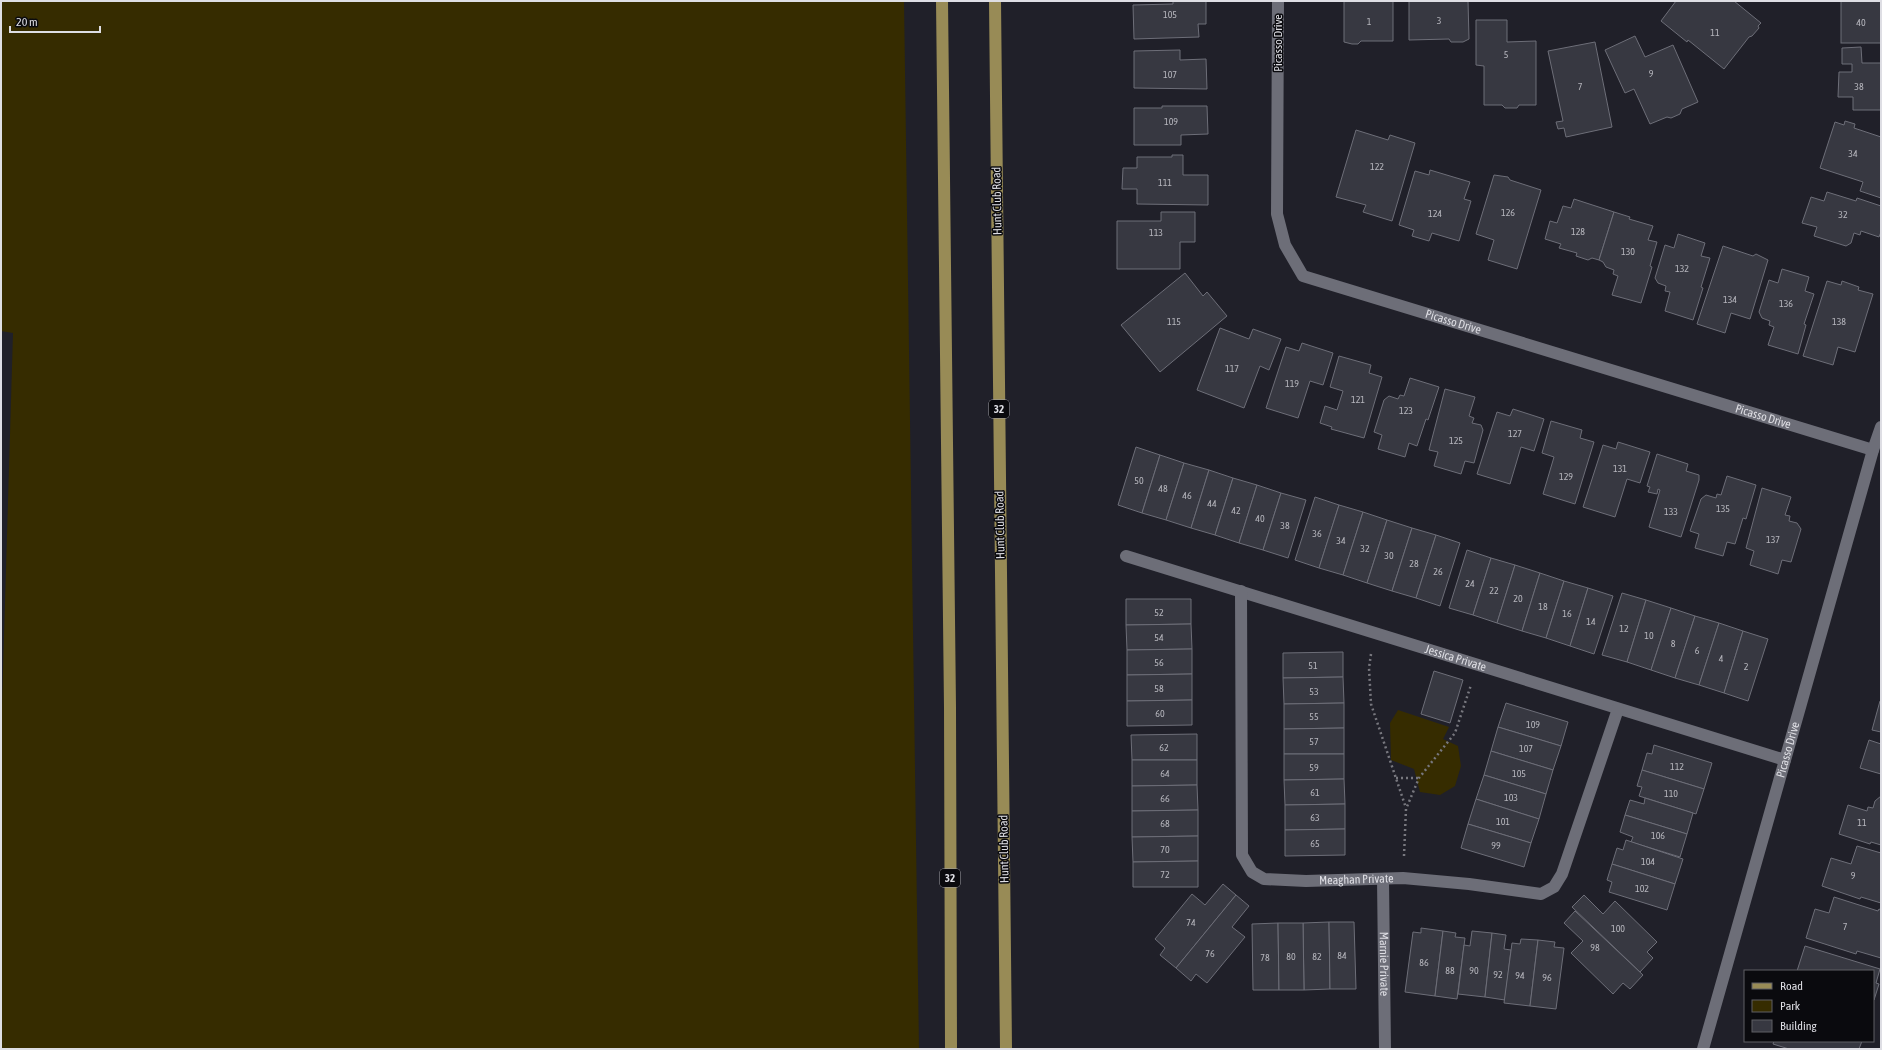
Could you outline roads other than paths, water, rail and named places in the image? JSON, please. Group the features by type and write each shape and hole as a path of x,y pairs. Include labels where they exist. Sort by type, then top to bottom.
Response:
{"main road":[{"name":"32","path":"942,1 950,707 951,1049"},
{"name":"Hunt Club Road","path":"995,1 1006,1049"}],"street":[{"name":"Picasso Drive","path":"1278,1 1277,214 1285,245 1304,276 1873,450"},
{"name":"Picasso Drive","path":"1703,1049 1873,450 1881,427"},
{"name":"Jessica Private","path":"1126,556 1785,760"},
{"name":"Meaghan Private","path":"1241,592 1242,855 1252,872 1264,878 1306,881 1402,878 1469,884 1541,894 1554,887 1562,874 1618,709"},
{"name":"Marnie Private","path":"1383,879 1384,1049"}]}
